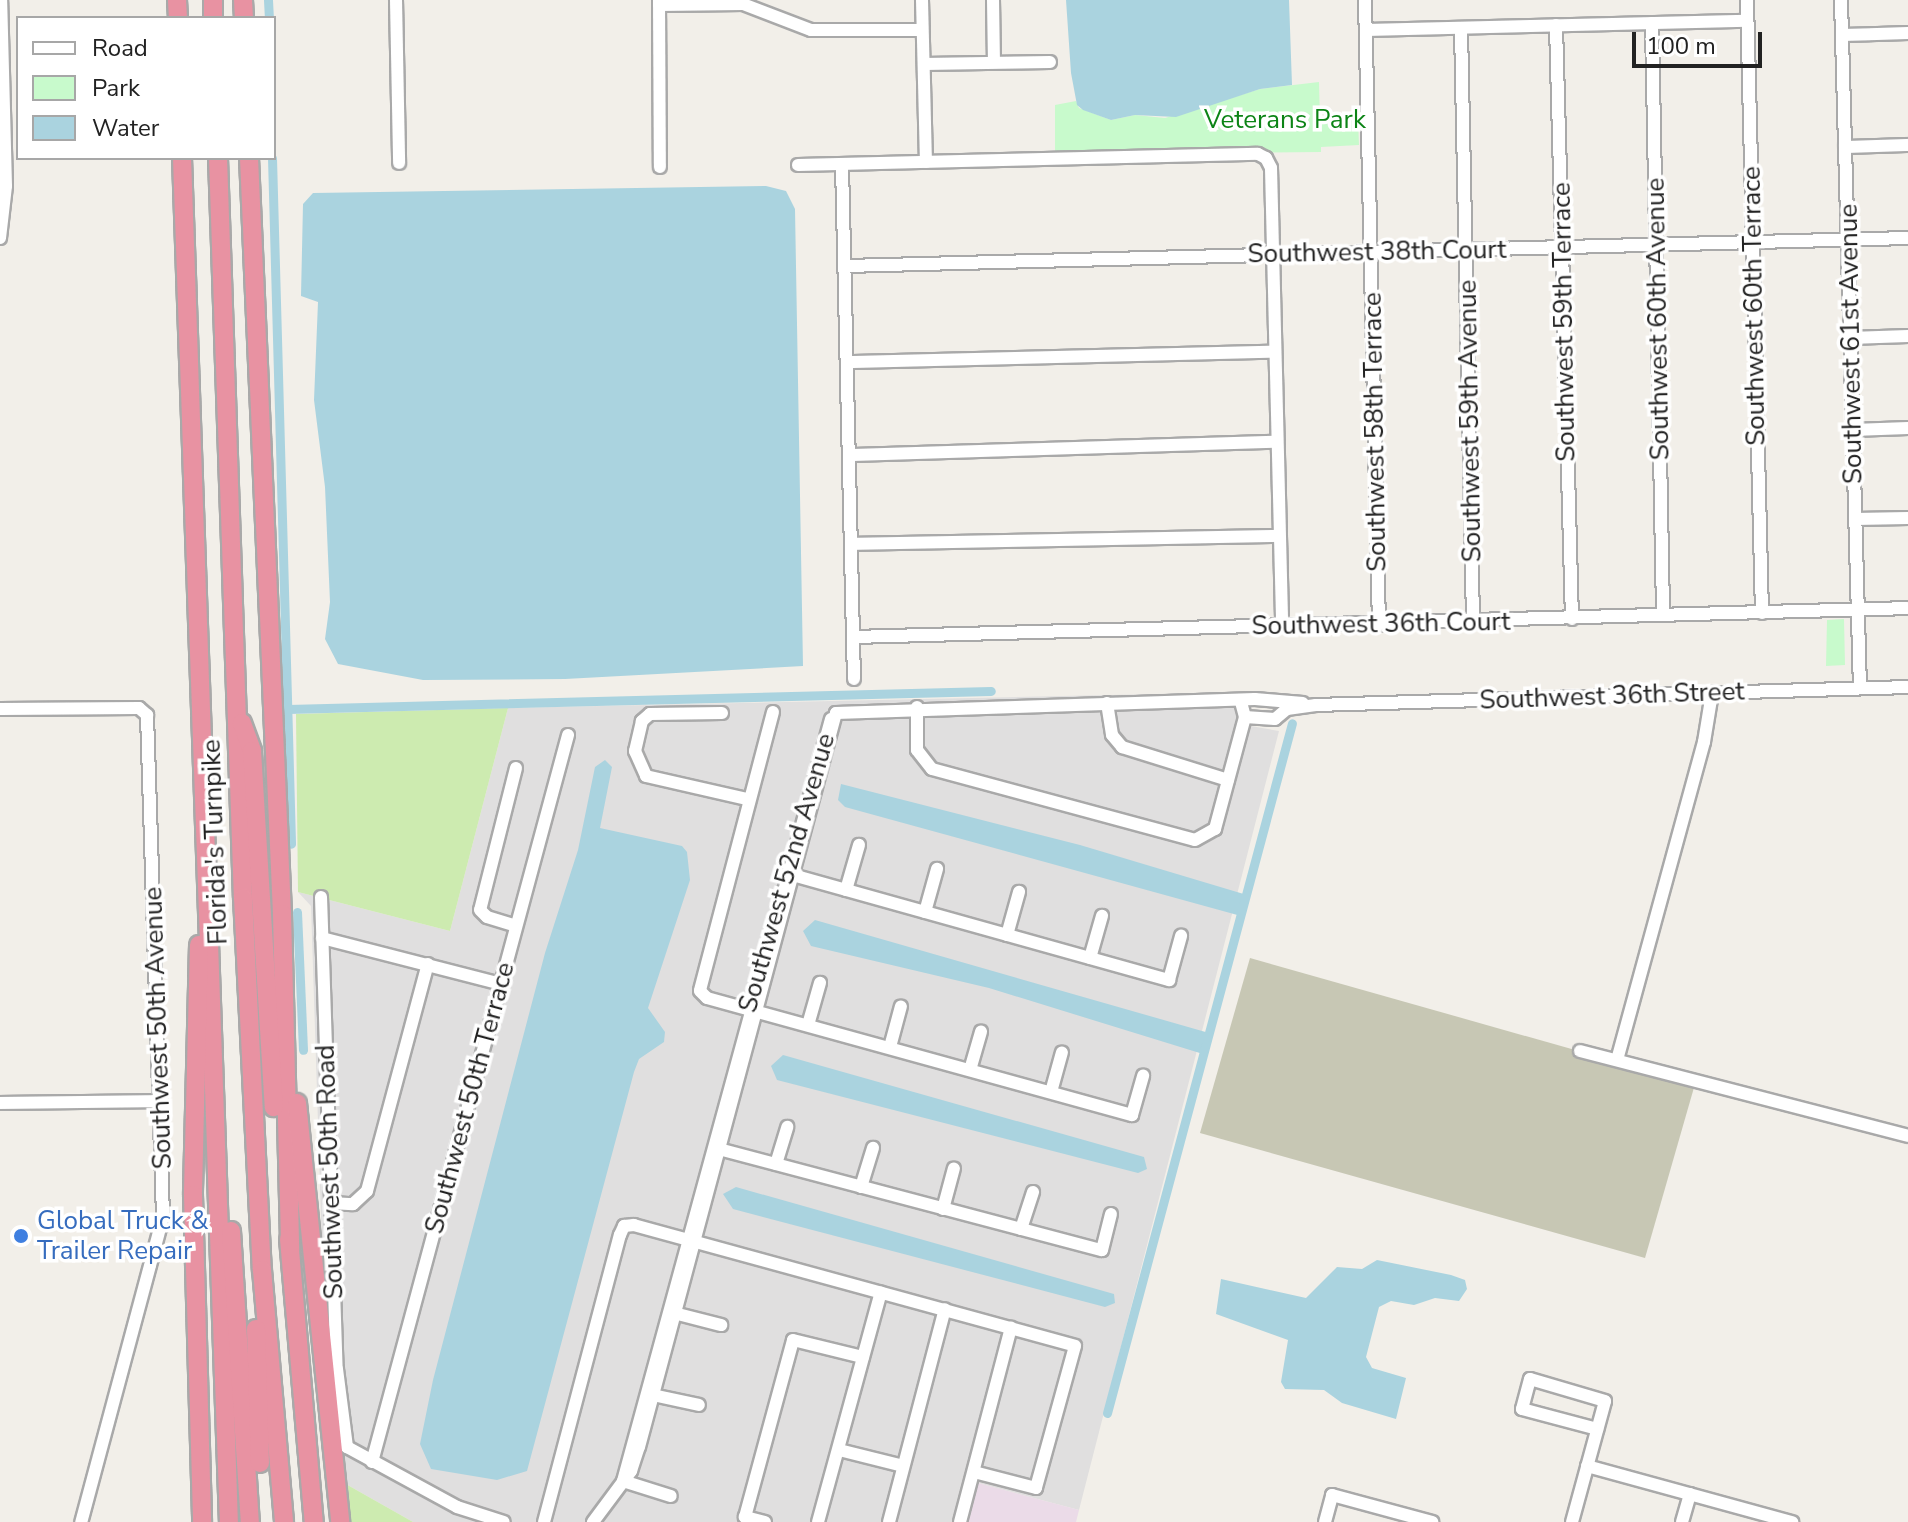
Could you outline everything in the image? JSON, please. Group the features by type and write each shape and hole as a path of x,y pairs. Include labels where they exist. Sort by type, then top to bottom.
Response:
{"highway":[{"name":"Florida's Turnpike","path":"182,160 229,1522"},
{"name":"Florida's Turnpike","path":"218,160 236,705 262,1270 284,1522"},
{"path":"249,160 282,914 290,1250"},
{"path":"236,705 252,751 261,941 314,1522"},
{"path":"202,1522 193,1069 204,846"},
{"path":"282,914 340,1522"},
{"path":"219,1169 235,1268 250,1522"},
{"path":"262,1270 256,1320 262,1522"}],"street":[{"path":"0,238 6,186 1,0"},
{"path":"396,0 399,163"},
{"path":"922,0 926,162"},
{"path":"993,0 994,62"},
{"name":"Southwest 58th Terrace","path":"1365,0 1379,625"},
{"name":"Southwest 60th Terrace","path":"1747,0 1762,613"},
{"name":"Southwest 61st Avenue","path":"1841,0 1860,688"},
{"path":"660,167 659,2 743,4 811,30 922,30"},
{"path":"1366,30 1747,21"},
{"name":"Southwest 60th Avenue","path":"1652,23 1663,614"},
{"name":"Southwest 59th Terrace","path":"1556,25 1572,619"},
{"name":"Southwest 59th Avenue","path":"1461,28 1473,623"},
{"path":"1842,35 1908,33"},
{"path":"924,64 1050,62"},
{"path":"1845,147 1908,145"},
{"path":"798,165 1258,154 1266,158 1273,253 1282,625"},
{"path":"842,164 854,679"},
{"name":"Southwest 38th Court","path":"846,266 1908,238"},
{"path":"1850,338 1908,336"},
{"path":"849,362 1273,352"},
{"path":"1853,430 1908,428"},
{"path":"851,455 1276,442"},
{"path":"1855,519 1908,518"},
{"path":"852,544 1279,536"},
{"name":"Southwest 36th Court","path":"853,637 1473,623 1663,614 1908,608"},
{"name":"Southwest 36th Street","path":"1251,717 1275,719 1287,709 1316,705 1908,687"},
{"path":"1617,1060 1704,742 1712,693"},
{"path":"917,707 917,750 932,769 1195,840 1208,837 1215,829 1228,780 1251,717 1271,700"},
{"name":"Southwest 36th Street","path":"836,713 917,707 1271,700 1316,705"},
{"path":"1241,702 1251,717"},
{"path":"1107,703 1112,735 1122,747 1228,780"},
{"name":"Southwest 50th Avenue","path":"0,709 139,708 147,715 163,1217 81,1522"},
{"path":"773,712 747,799 700,991 754,1010 1132,1115 1143,1076"},
{"path":"722,713 650,714 642,721 635,751 646,776 747,799"},
{"name":"Southwest 52nd Avenue","path":"593,1522 623,1481 754,1010 825,731 836,713"},
{"name":"Southwest 50th Terrace","path":"372,1462 568,735"},
{"path":"516,768 480,910 487,917 516,926"},
{"path":"846,890 859,845"},
{"path":"925,912 937,869"},
{"path":"790,874 1169,980 1181,936"},
{"path":"1007,935 1019,892"},
{"name":"Southwest 50th Road","path":"321,897 337,1369 347,1447 372,1462"},
{"path":"1090,958 1102,916"},
{"path":"322,938 501,984"},
{"path":"331,1203 353,1204 367,1191 428,964"},
{"path":"808,1025 820,983"},
{"path":"890,1047 901,1006"},
{"path":"970,1070 981,1032"},
{"path":"1580,1051 1908,1136"},
{"path":"1051,1092 1062,1052"},
{"path":"0,1103 161,1101"},
{"path":"776,1164 787,1127"},
{"path":"716,1148 1102,1250 1111,1214"},
{"path":"861,1187 873,1148"},
{"path":"943,1209 954,1168"},
{"path":"1021,1229 1033,1192"},
{"path":"544,1522 624,1226 690,1241 1075,1346 1036,1488 974,1472"},
{"path":"818,1522 881,1292"},
{"path":"889,1522 945,1309"},
{"path":"671,1312 721,1325"},
{"path":"960,1522 1011,1328"},
{"path":"765,1522 745,1517 793,1340 863,1357"},
{"path":"1572,1522 1605,1401 1530,1379 1522,1409 1597,1429"},
{"path":"649,1394 699,1405"},
{"path":"839,1450 903,1466"},
{"path":"372,1462 457,1507 504,1522"},
{"path":"1587,1466 1792,1522"},
{"path":"623,1481 671,1496"},
{"path":"1682,1522 1690,1494"},
{"path":"1325,1522 1332,1495 1432,1522"}],"shaded area":[{"path":"1250,692 1251,726 1279,731 1079,1510 978,1483 965,1522 413,1522 344,1483 324,1309 311,906 298,892 450,931 508,708"},
{"path":"1250,958 1695,1084 1645,1258 1200,1133"},
{"path":"978,1483 1079,1510 1076,1522 967,1522"}],"green space":[{"name":"Veterans Park","path":"1319,82 1320,121 1358,119 1359,145 1321,147 1321,152 1055,154 1055,105 1076,101 1079,108 1111,120 1135,115 1165,118 1260,89"},
{"path":"1844,619 1845,665 1826,666 1827,620"},
{"path":"508,708 450,931 298,892 296,714"},
{"path":"344,1483 413,1522 346,1522"}],"water":[{"path":"1066,0 1289,0 1292,85 1260,89 1176,117 1135,115 1111,120 1083,110 1077,105 1071,73"},
{"path":"766,186 786,191 795,209 803,666 565,679 423,680 338,664 325,639 330,602 325,487 314,400 318,302 301,296 303,204 313,193"},
{"path":"605,760 612,767 600,828 682,846 687,852 690,880 648,1008 665,1032 664,1042 639,1059 634,1072 527,1471 497,1480 431,1469 420,1444 433,1380 545,953 578,850 595,767"},
{"path":"841,784 1080,845 1247,895 1241,916 845,807 838,800"},
{"path":"815,920 1209,1033 1203,1054 989,988 811,946 803,931"},
{"path":"783,1055 1144,1157 1147,1169 1138,1173 777,1080 771,1066"},
{"path":"736,1187 1114,1294 1115,1303 1105,1307 733,1209 723,1194"},
{"path":"1377,1260 1451,1275 1465,1280 1467,1289 1459,1301 1435,1298 1414,1305 1391,1301 1379,1307 1366,1357 1372,1368 1406,1378 1396,1419 1342,1403 1324,1390 1285,1389 1281,1382 1288,1340 1216,1314 1221,1279 1306,1298 1337,1267 1362,1269"}],"waterway":[{"path":"268,0 269,16"},
{"path":"272,160 291,844"},
{"path":"288,709 991,691"},
{"path":"1107,1413 1292,723"},
{"path":"297,912 303,1050"}],"place":[{"name":"Global Truck & Trailer Repair","path":"21,1236"}]}
